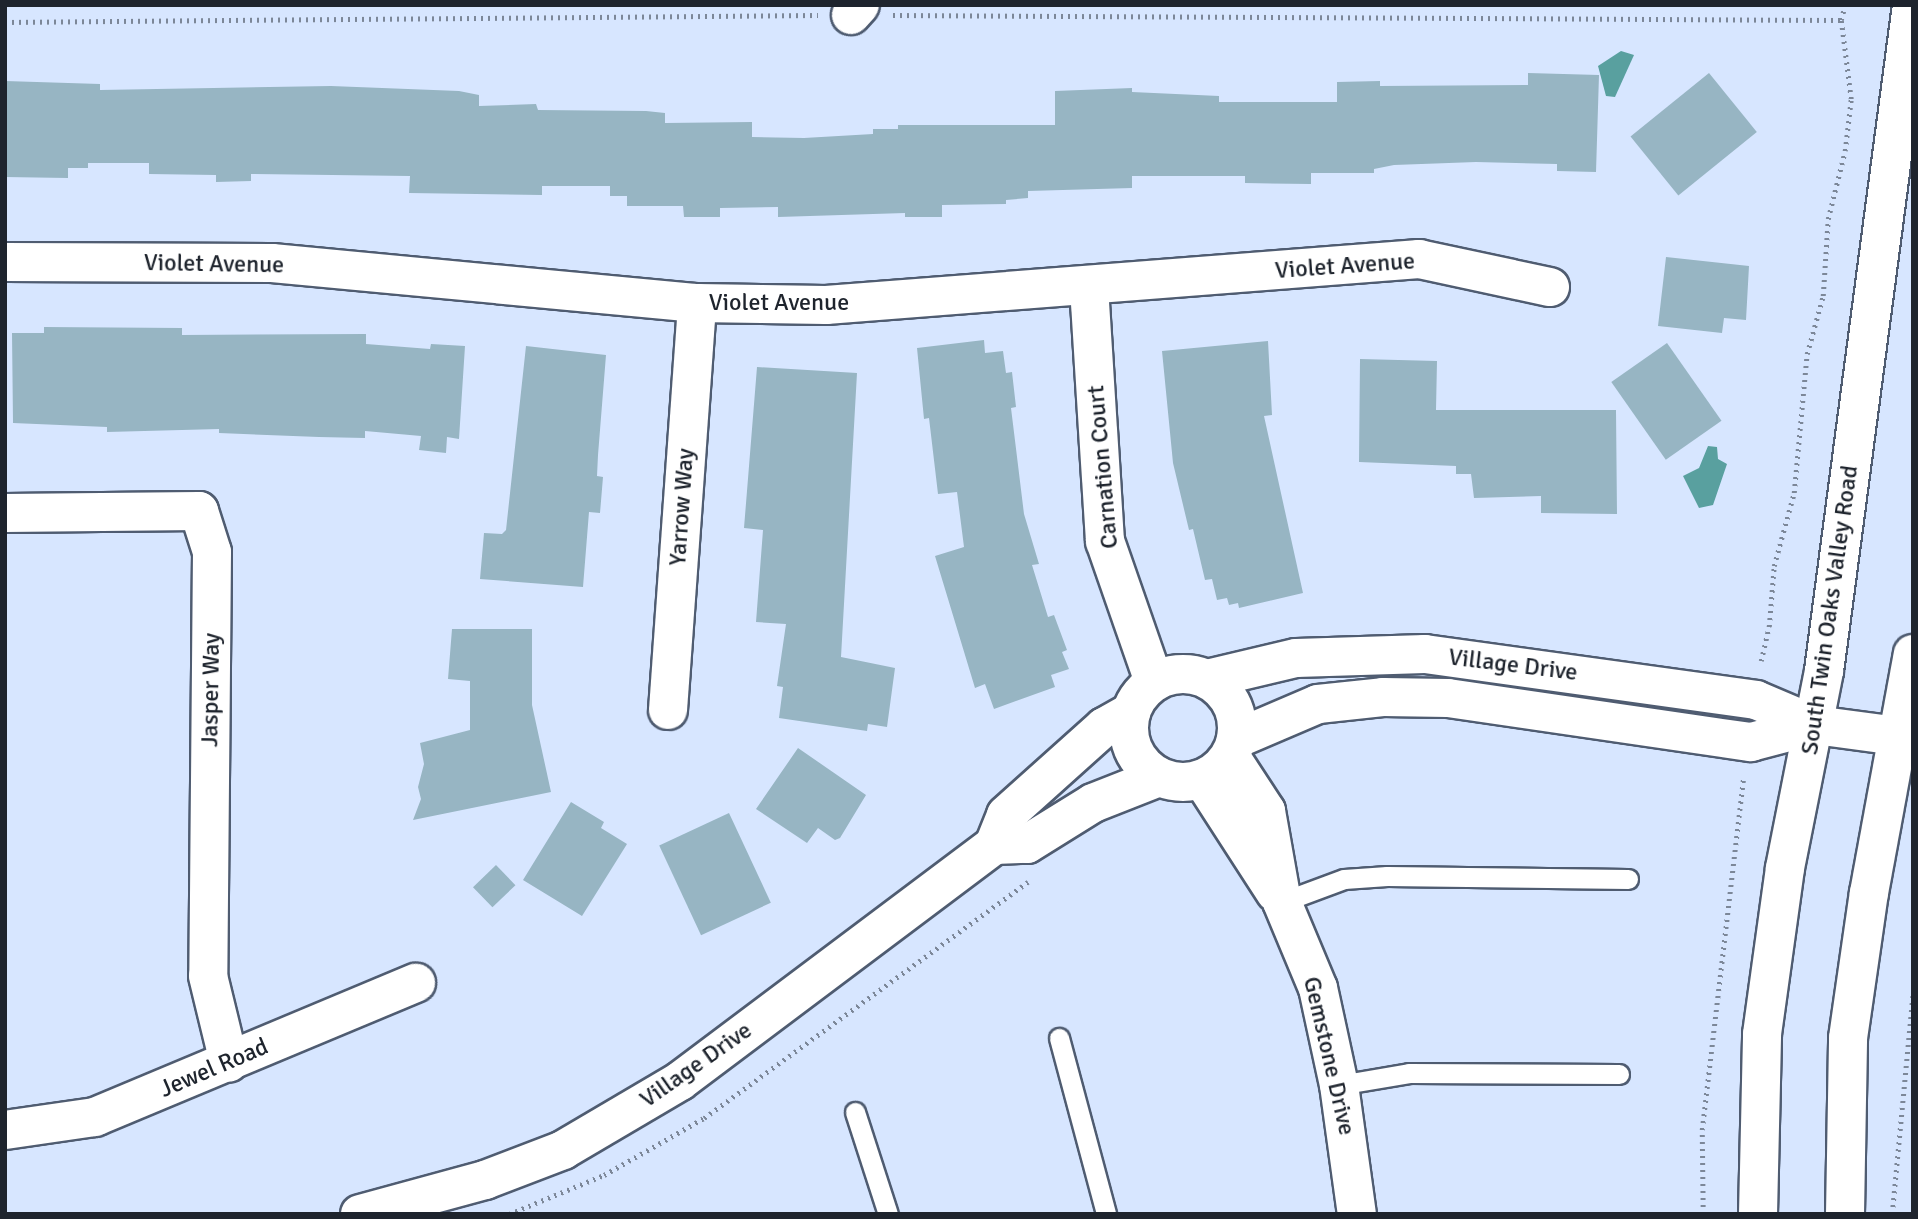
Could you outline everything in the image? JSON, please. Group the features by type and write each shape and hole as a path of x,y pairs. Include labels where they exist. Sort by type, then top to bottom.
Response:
{"street":[{"name":"South Twin Oaks Valley Road","path":"1758,1214 1762,1034 1785,868 1815,725 1912,5"},
{"name":"Violet Avenue","path":"5,262 272,263 697,303 826,305 1089,287 1419,259 1550,287"},
{"name":"Carnation Court","path":"1089,287 1105,541 1154,682"},
{"name":"Yarrow Way","path":"668,710 697,303"},
{"name":"Jasper Way","path":"5,513 199,511 212,552 208,976 229,1062"},
{"name":"Village Drive","path":"1207,679 1296,659 1425,654 1756,700 1815,725 1907,736"},
{"path":"1845,1214 1848,1038 1869,893 1907,736 1913,654"},
{"path":"1189,674 1207,679 1228,698 1238,725 1223,758 1173,782 1159,777 1146,768 1130,742 1131,712 1140,695 1154,682 1189,674"},
{"name":"Village Drive","path":"1223,758 1318,704 1383,697 1448,698 1751,742 1815,725"},
{"name":"Village Drive","path":"360,1214 485,1180 563,1150 680,1081 993,845 1006,814 1104,727 1131,712"},
{"name":"Gemstone Drive","path":"1223,758 1318,988 1339,1085 1357,1214"},
{"path":"993,845 1027,844 1093,803 1159,777"},
{"name":"Jewel Road","path":"5,1130 95,1117 416,983"}],"lane":[{"path":"1282,902 1344,879 1387,876 1628,879"},
{"path":"1059,1038 1106,1214"},
{"path":"1339,1085 1409,1073 1619,1074"},
{"path":"855,1112 888,1214"}],"path":[{"path":"1761,661 1769,627 1774,566 1794,493 1807,354 1823,296 1828,219 1845,151 1851,99 1841,20 1844,5"},
{"path":"5,22 856,10 1841,20"},
{"path":"1703,1214 1702,1130 1716,981 1745,780"},
{"path":"509,1214 604,1175 704,1118 1030,881"},
{"path":"1892,1214 1913,991"}],"shaded area":[{"path":"1621,51 1634,55 1615,97 1606,96 1598,66"},
{"path":"1708,446 1717,447 1718,459 1727,464 1713,505 1699,508 1683,476 1699,468"}],"building":[{"path":"1528,73 1599,75 1596,172 1557,171 1557,164 1476,162 1394,165 1374,169 1374,173 1311,173 1311,184 1245,183 1245,176 1132,176 1132,188 1028,191 1028,198 1006,200 1006,204 942,205 942,217 905,217 905,213 778,217 778,207 720,208 720,217 684,217 683,206 627,206 627,196 610,196 610,186 542,186 542,195 409,193 410,176 251,174 251,181 216,182 216,175 149,174 149,163 88,163 88,168 68,168 68,178 5,177 5,81 100,84 100,90 331,86 459,91 479,95 479,106 536,104 538,110 646,111 665,113 665,123 752,122 752,137 804,138 873,134 873,129 898,129 898,125 1055,125 1055,91 1132,88 1132,92 1219,96 1219,102 1337,102 1337,82 1380,81 1380,86 1528,85"},
{"path":"1709,73 1757,132 1678,196 1631,137"},
{"path":"1666,257 1749,266 1746,320 1724,318 1722,333 1658,326"},
{"path":"44,327 182,328 182,335 366,334 366,344 430,349 431,344 465,346 459,439 447,437 446,453 419,450 421,436 365,431 365,438 319,437 219,433 219,429 107,432 107,427 13,423 12,333 44,333"},
{"path":"984,340 985,353 1003,351 1006,373 1012,372 1016,407 1011,408 1024,514 1039,564 1032,565 1048,617 1054,615 1067,650 1062,652 1069,669 1051,675 1055,687 994,709 985,684 975,688 935,556 964,547 957,492 938,494 929,418 924,419 917,348"},
{"path":"1268,341 1272,415 1264,416 1303,593 1239,608 1238,603 1229,605 1227,598 1217,600 1212,579 1205,580 1193,529 1189,530 1173,463 1162,351"},
{"path":"1667,343 1721,421 1666,460 1611,382"},
{"path":"526,346 606,355 597,476 603,477 600,513 589,512 583,587 480,579 484,533 502,534 506,530"},
{"path":"1360,359 1437,361 1436,410 1616,410 1617,514 1541,513 1541,496 1474,498 1471,474 1456,474 1456,466 1359,462"},
{"path":"757,367 857,373 841,657 895,668 887,727 868,724 867,731 779,718 783,687 777,686 786,624 756,622 763,530 744,528"},
{"path":"452,629 532,629 532,705 551,792 413,820 421,799 418,787 424,764 420,743 470,730 470,681 448,679"},
{"path":"798,748 866,795 840,838 835,840 818,828 807,843 756,809"},
{"path":"571,802 604,822 601,828 627,844 582,916 523,880"},
{"path":"729,813 771,903 701,935 659,846"},
{"path":"496,865 515,885 492,907 473,887"}]}
